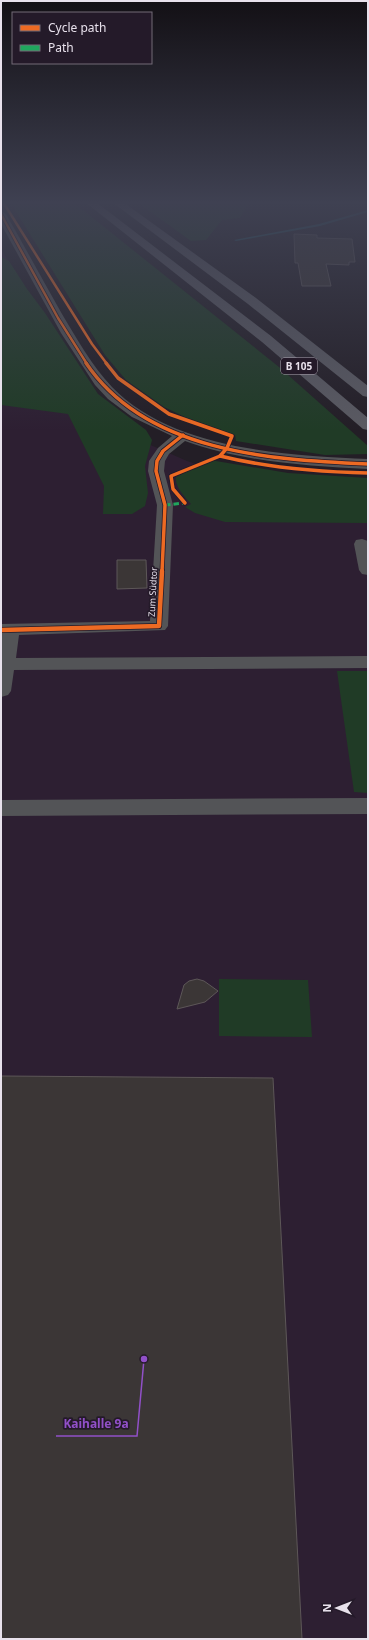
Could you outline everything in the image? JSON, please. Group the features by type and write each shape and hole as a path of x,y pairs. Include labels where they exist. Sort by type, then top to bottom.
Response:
{"highway":[{"name":"B 105","path":"190,279 295,363 368,426"},
{"name":"B 105","path":"221,279 368,393"}],"street":[{"path":"34,279 99,382 126,407 141,416 183,436 208,444 261,455 351,464 368,464"},
{"name":"Zum Südtor","path":"6,630 160,626 165,505 158,482 157,466 163,452 183,436"},
{"path":"362,544 368,570"},
{"path":"1,691 6,664 6,630"},
{"path":"6,664 368,662"},
{"path":"1,808 368,806"}],"shaded area":[{"path":"1,279 20,279 96,398 146,443 187,461 213,470 368,498 368,1639 1,1639"}],"green space":[{"path":"1,279 20,279 45,313 98,394 146,430 152,440 145,466 148,493 145,506 132,514 103,514 104,486 68,414 1,405"},
{"path":"58,279 169,279 279,367 368,446 368,454 325,455 236,441 235,435 185,417 164,407 126,380 105,355"},
{"path":"210,460 288,473 368,478 368,523 225,522 195,513 185,507 191,504 178,488 176,477"},
{"path":"337,671 368,671 368,793 354,792"},
{"path":"219,979 308,980 312,1037 219,1036"}],"building":[{"path":"301,279 329,279 331,286 302,286"},
{"path":"117,560 146,560 147,588 117,589"},
{"path":"197,979 204,981 218,991 205,1002 177,1009 184,985 189,981"},
{"path":"1,1076 273,1078 302,1639 1,1639"}],"marked path":[{"path":"165,505 185,503"}],"cycle path":[{"path":"36,279 58,318 88,366 113,396 137,414 166,429 199,441 234,450 305,460 368,464"},
{"path":"51,279 92,344 118,378 169,414 232,436 227,448 220,456 171,476 173,489 185,503"},
{"path":"1,630 159,626 165,505 156,471 157,461 163,451 183,435"},
{"path":"220,456 275,467 331,472 368,473"}],"place":[{"name":"Kaihalle 9a","path":"144,1359"}]}
